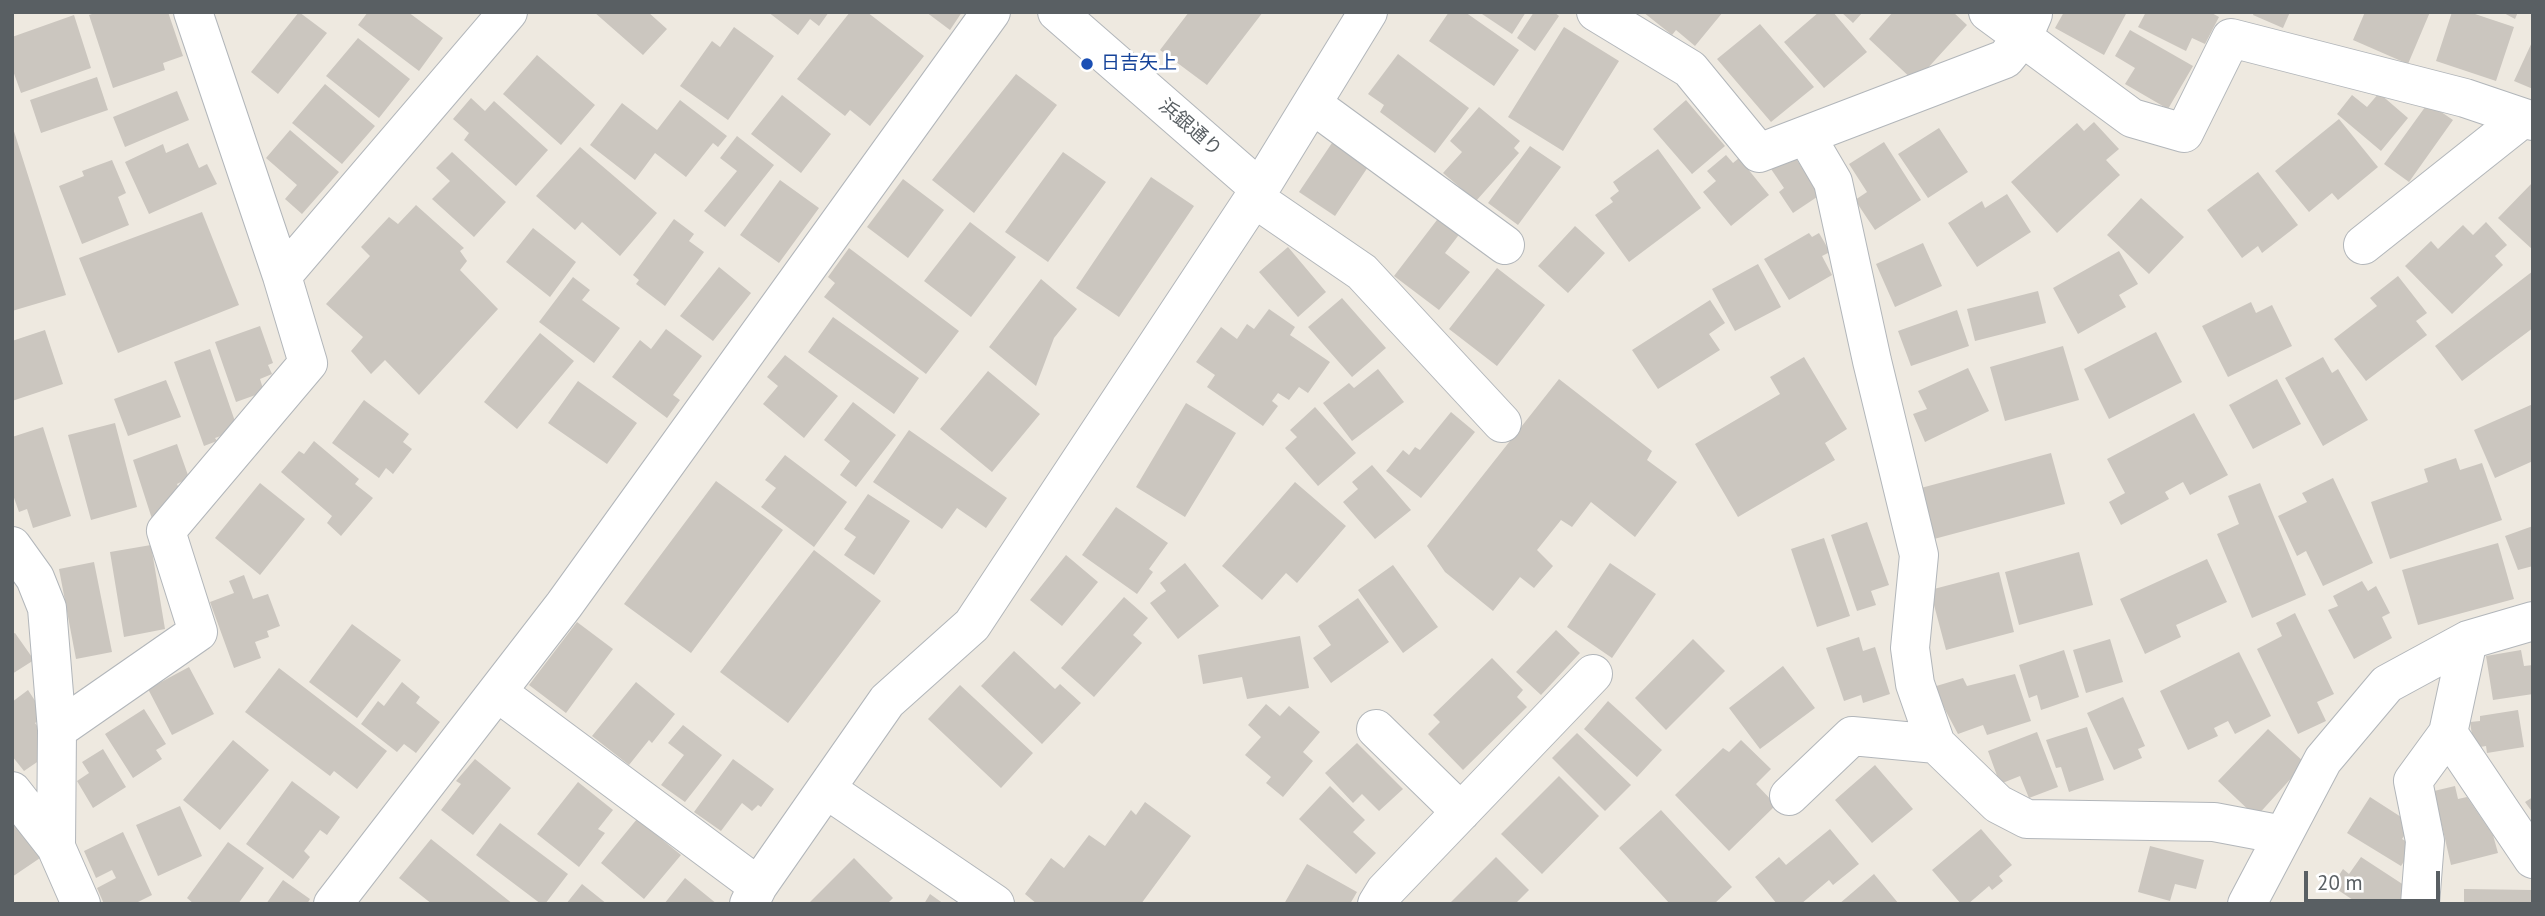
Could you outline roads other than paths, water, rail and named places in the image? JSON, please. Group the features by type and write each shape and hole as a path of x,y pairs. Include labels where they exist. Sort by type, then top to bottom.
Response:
{"street":[{"path":"57,730 198,632 166,531 309,363 193,12"},
{"path":"282,276 508,12"},
{"path":"333,904 564,605 991,12"},
{"name":"浜銀通り","path":"1057,12 1257,193 1362,272 1502,422"},
{"path":"497,692 754,895 887,701 972,625 1257,193 1368,12"},
{"path":"1595,12 1690,69 1759,153 2005,60 2028,25"},
{"path":"1988,12 2028,25 2132,118 2183,133 2231,38 2465,98 2528,119"},
{"path":"1312,104 1505,245"},
{"path":"2362,245 2528,119"},
{"path":"1806,136 1833,182 1872,362 1919,555 1910,648 1915,684 1936,744 1998,804 2027,819 2214,822 2283,835"},
{"path":"12,545 35,578 29,601 57,730 56,847"},
{"path":"2247,904 2323,760 2387,684 2468,639 2533,621"},
{"path":"2420,904 2425,841 2413,781 2448,733 2468,639"},
{"path":"1377,904 1385,891 1593,674"},
{"path":"1376,729 1461,812"},
{"path":"2448,733 2533,859"},
{"path":"1789,796 1852,736 1936,744"},
{"path":"826,789 995,904"},
{"path":"12,791 56,847 81,904"}],"place":[{"name":"日吉矢上","path":"1087,64"}]}
